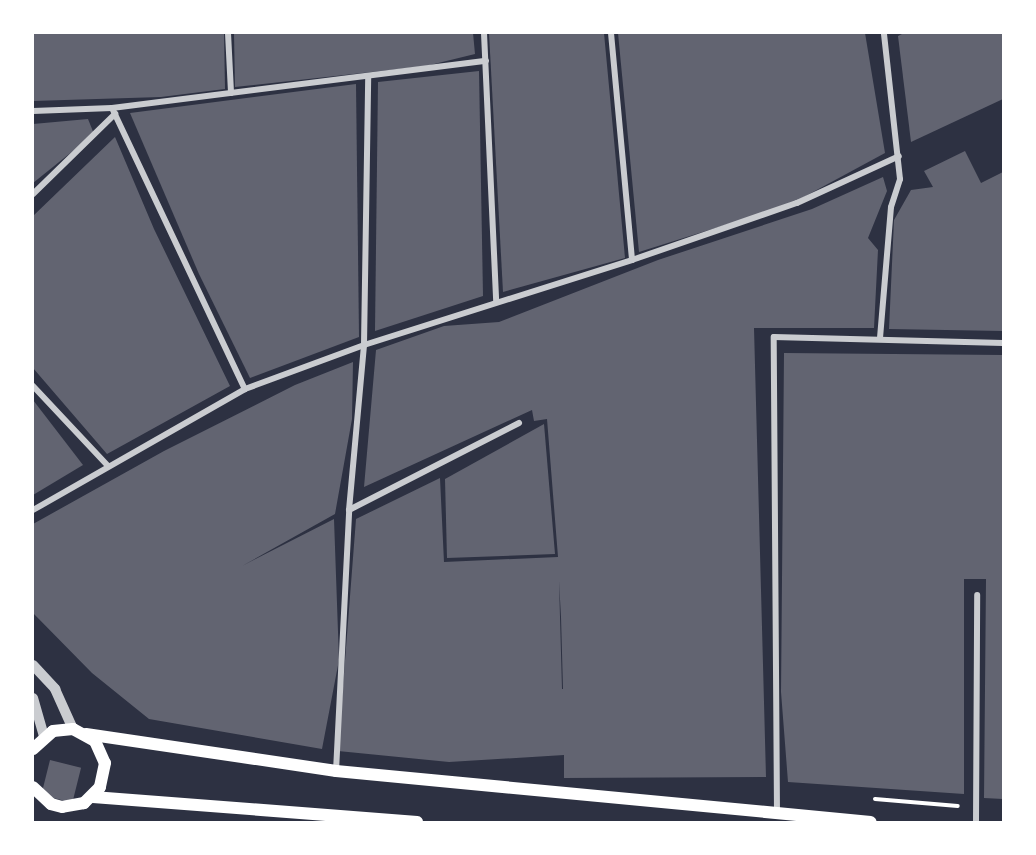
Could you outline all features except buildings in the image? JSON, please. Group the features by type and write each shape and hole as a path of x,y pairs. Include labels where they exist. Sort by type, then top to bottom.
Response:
{"main road":[{"path":"36,743 79,731 336,771 871,822"},
{"path":"33,787 38,799 62,807 84,803 93,797 105,776 105,764 102,752 79,731"},
{"path":"93,797 417,822"}],"street":[{"path":"228,33 231,93"},
{"path":"484,33 496,301"},
{"path":"612,33 632,260"},
{"path":"880,338 891,207 900,179 884,33"},
{"path":"33,111 114,111 231,93 486,61"},
{"path":"336,771 349,510 364,345 368,76"},
{"path":"33,194 114,111"},
{"path":"114,111 246,389"},
{"path":"33,510 246,389 364,345 496,301 632,260 797,203 899,156"},
{"path":"777,814 774,337 1003,343"},
{"path":"33,386 108,466"},
{"path":"349,510 519,423"},
{"path":"976,822 977,595"},
{"path":"33,665 55,689 79,731"},
{"path":"33,698 36,743"}]}
